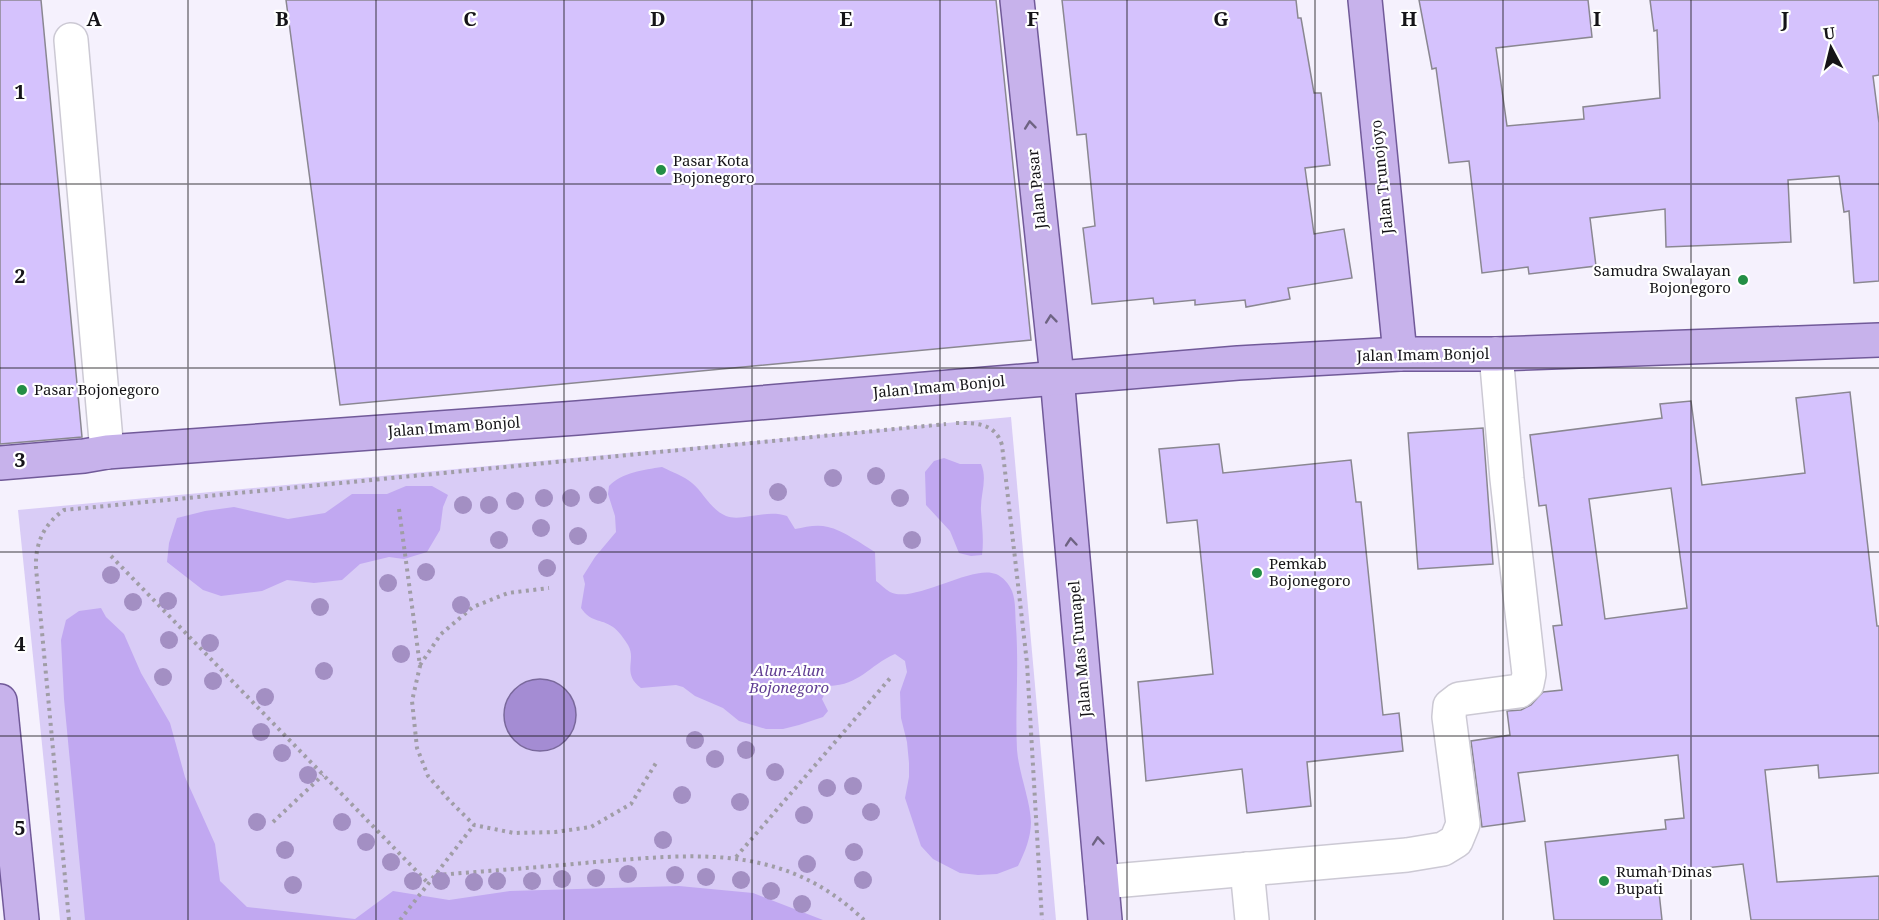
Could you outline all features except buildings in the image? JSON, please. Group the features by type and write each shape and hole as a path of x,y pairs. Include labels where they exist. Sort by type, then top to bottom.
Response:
{"main road":[{"name":"Jalan Pasar","path":"1017,0 1057,377"},
{"name":"Jalan Trunojoyo","path":"1365,0 1400,354"},
{"name":"Jalan Imam Bonjol","path":"0,463 107,452 577,418 1238,363 1400,354 1496,354 1879,340"},
{"name":"Jalan Mas Tumapel","path":"1057,377 1105,920"},
{"path":"0,701 22,920"}],"lane":[{"path":"71,40 107,452"},
{"path":"1102,882 1407,855 1443,849 1456,841 1463,824 1449,717 1450,706 1459,699 1519,691 1527,684 1529,674 1507,479 1496,354"},
{"path":"1247,869 1252,920"}],"path":[{"path":"69,920 35,560 35,553 42,534 53,518 64,510 310,484 975,423 989,427 999,436 1002,446 1027,663 1041,919"},
{"path":"399,509 420,666"},
{"path":"111,556 429,884"},
{"path":"549,588 508,593 473,608 441,634 420,666 412,700 417,748 428,776 474,825 514,833 555,832 591,827 631,804 656,763"},
{"path":"735,858 892,676"},
{"path":"273,822 323,775"},
{"path":"399,920 474,825"},
{"path":"436,875 679,855 735,858 767,865 811,881 846,902 864,920"}],"green space":[{"name":"Alun-Alun Bojonegoro","path":"1011,417 1056,920 60,920 18,510"},
{"path":"944,458 960,464 981,464 984,476 981,505 982,555 971,556 959,553 950,531 926,505 925,472 934,461"},
{"path":"662,467 689,481 711,505 726,516 739,518 779,514 787,516 795,529 824,526 846,534 875,552 876,581 890,592 913,593 958,578 986,572 996,574 1006,581 1012,591 1015,604 1017,750 1031,822 1027,844 1018,866 997,874 960,873 933,859 921,846 905,798 909,763 901,718 900,692 907,672 905,661 895,654 856,679 829,686 822,699 828,711 823,717 783,729 766,729 739,721 723,708 695,696 683,687 676,685 641,688 635,682 630,672 630,651 623,638 613,627 592,618 581,608 585,584 583,576 595,557 616,532 615,516 608,494 609,486 627,475"},
{"path":"406,486 432,486 448,495 443,507 440,530 427,552 404,559 389,557 360,564 342,580 314,583 287,580 262,591 221,596 203,590 167,562 169,543 177,518 234,507 288,519 325,513 352,494 387,494"},
{"path":"101,608 106,617 124,634 141,673 170,723 185,777 215,844 220,881 247,907 355,919 393,891 449,900 510,891 679,886 753,893 823,920 85,920 64,699 61,640 66,620 79,611"}],"shaded area":[{"path":"533,679 547,679 566,689 576,708 576,722 566,741 547,751 533,751 514,741 504,722 504,708 514,689"}],"place":[{"name":"Pasar Kota Bojonegoro","path":"661,170"},
{"name":"Samudra Swalayan Bojonegoro","path":"1743,280"},
{"name":"Pasar Bojonegoro","path":"22,390"},
{"name":"Pemkab Bojonegoro","path":"1257,573"},
{"name":"Rumah Dinas Bupati","path":"1604,881"}]}
